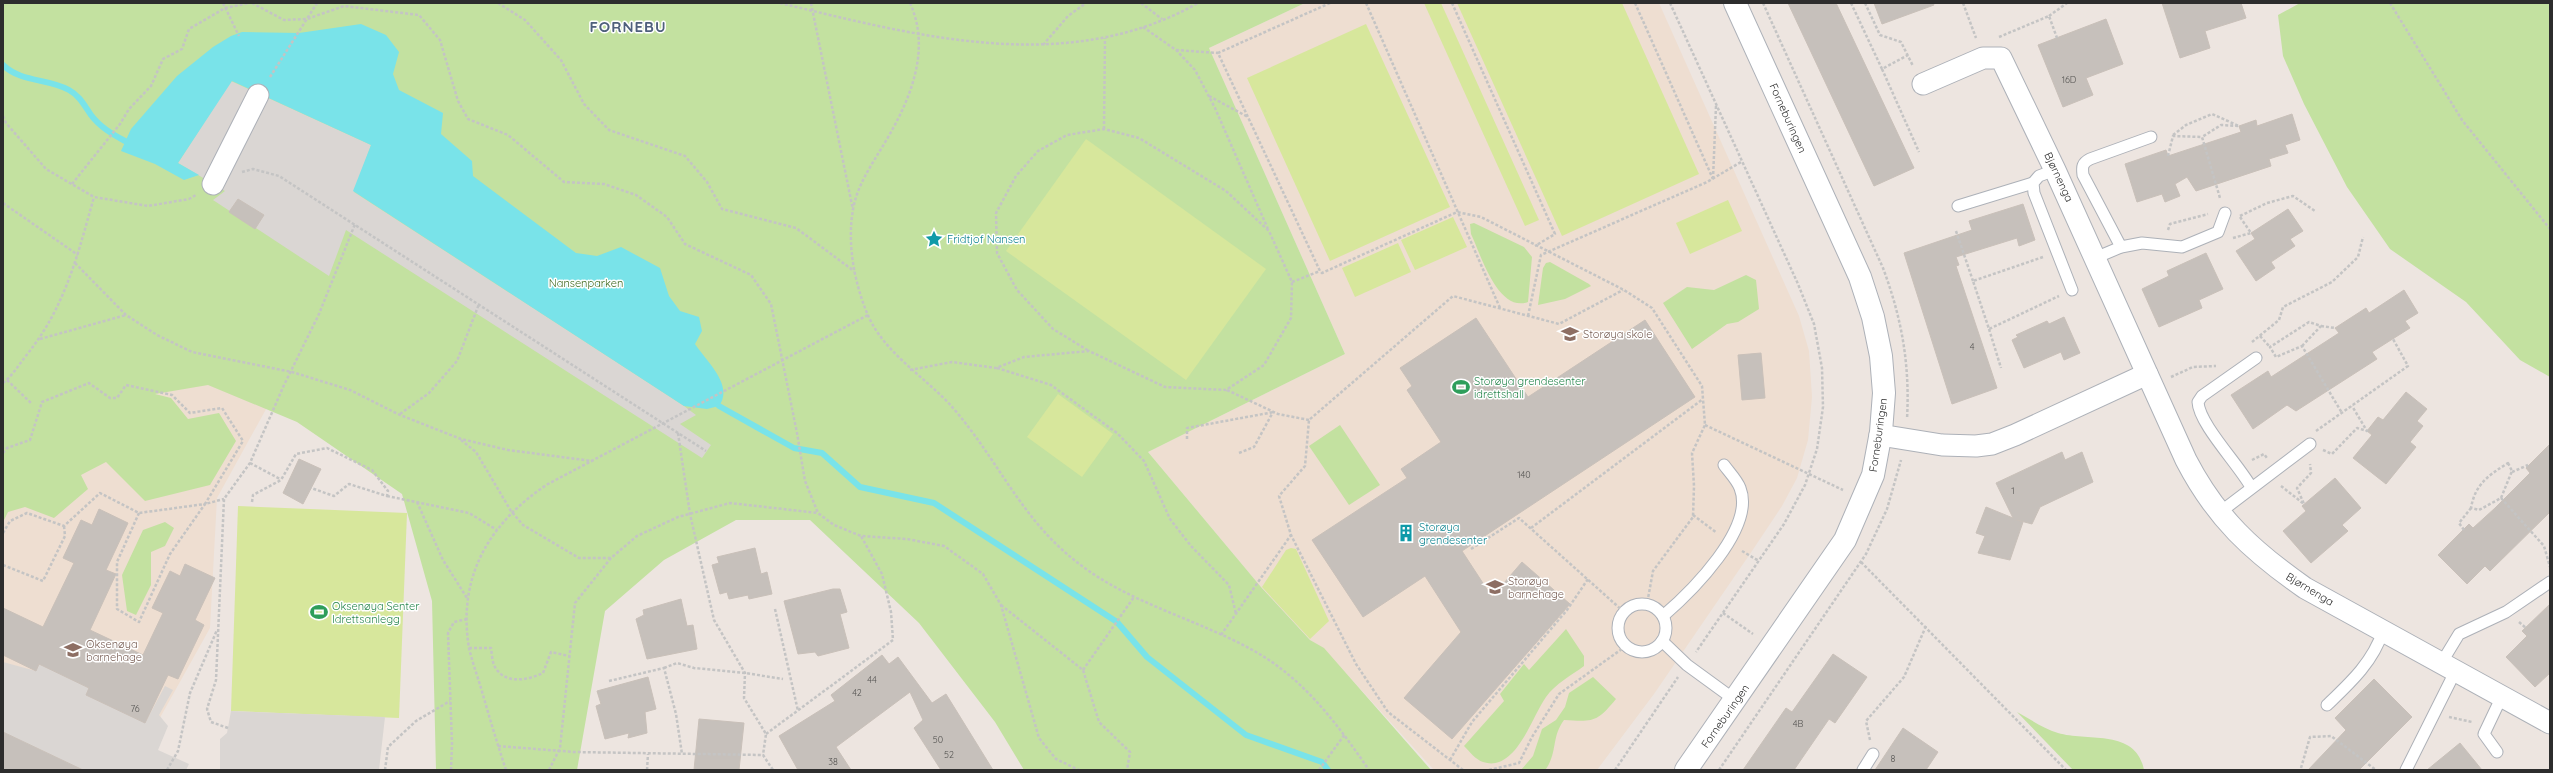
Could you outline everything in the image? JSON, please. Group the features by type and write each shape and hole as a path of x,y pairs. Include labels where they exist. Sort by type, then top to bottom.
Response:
{"street":[{"name":"Forneburingen","path":"1686,770 1845,540 1873,474 1880,435 1884,393 1881,356 1869,304 1860,277 1735,3"},
{"path":"1923,84 1992,58"},
{"name":"Bjørnenga","path":"1992,58 2055,170 2096,258 2150,381 2200,487 2219,513 2253,549 2305,588 2449,666 2550,724"},
{"path":"213,184 258,95"},
{"path":"1880,435 1905,441 1961,447 1992,444 2150,381"}],"lane":[{"path":"2121,247 2083,175 2082,168 2084,162 2090,159 2151,137"},
{"path":"1958,206 2033,183 2038,176 2055,170"},
{"path":"2033,183 2034,193 2072,290"},
{"path":"2096,258 2121,247 2142,243 2182,247 2218,232 2225,211"},
{"path":"2251,487 2243,472 2202,418 2198,402 2202,396 2256,358"},
{"path":"2219,513 2251,487 2310,444"},
{"path":"1663,616 1688,594 1729,542 1742,510 1740,488 1724,465"},
{"path":"2406,770 2435,714 2459,634 2506,612 2550,582"},
{"path":"1636,604 1647,604 1656,608 1663,616 1666,629 1662,641 1655,648 1645,652 1635,651 1626,646 1620,637 1618,627 1624,612 1636,604"},
{"path":"2327,705 2359,674 2379,642 2383,630"},
{"path":"1662,641 1687,664 1735,700"},
{"path":"2498,752 2484,734 2502,696"},
{"path":"1863,770 1873,754"}],"path":[{"path":"223,3 239,36"},
{"path":"72,184 101,150 129,109 151,86 163,59 182,49 189,29 225,8 248,3"},
{"path":"252,3 284,20 307,18 344,6 419,15 440,40 458,101 468,119 508,135 564,182 604,184 636,195 667,217 685,244 751,275 771,304 798,433 805,482 818,513 834,526 861,536 907,539 944,546 983,574 1000,605 1039,738 1056,759 1079,770"},
{"path":"258,95 317,3"},
{"path":"498,3 525,20 561,60 584,104 609,130 685,156 707,182 722,209 796,228 855,271"},
{"path":"780,3 920,35 1010,46 1043,45 1105,38 1143,27 1198,3"},
{"path":"810,3 813,11 854,211 852,248 855,271 868,316 910,370 948,402 967,425 1010,490 1032,520 1056,546 1084,568 1134,597 1258,653 1294,679 1323,707 1369,770"},
{"path":"854,211 867,171 906,105 916,73 920,35 910,3"},
{"path":"1043,45 1068,16 1086,3"},
{"path":"1141,3 1163,19"},
{"path":"1176,50 1218,53 1330,3"},
{"path":"1366,3 1500,309"},
{"path":"1452,3 1556,234 1535,246"},
{"path":"1635,3 1713,179"},
{"path":"1670,3 1741,162 1798,284 1814,324 1822,368 1823,407 1817,449 1810,474 1784,524 1759,561"},
{"path":"1719,770 1862,562 1887,509 1896,482 1905,441 1908,392 1905,350 1897,307 1880,261 1763,3"},
{"path":"1851,3 1919,152"},
{"path":"1865,3 1880,35 1901,42 1923,84"},
{"path":"1963,3 1992,58"},
{"path":"1992,58 1996,38 2049,16 2067,3"},
{"path":"2390,3 2462,120 2550,229"},
{"path":"2049,16 2057,38"},
{"path":"1143,27 1176,50 1195,70 1292,282 1291,318 1264,365 1226,390"},
{"path":"1104,129 1105,38"},
{"path":"1218,53 1320,271"},
{"path":"1882,69 1908,56"},
{"path":"1208,96 1248,117"},
{"path":"1713,179 1716,105"},
{"path":"2168,156 2173,136 2186,125 2212,114 2239,126 2221,125 2202,137 2173,136"},
{"path":"3,116 6,123 46,169 94,197 148,206 189,199 213,184 253,169 279,176 706,451"},
{"path":"1269,231 1226,191 1139,138 1104,129 1067,135 1038,151 1016,176 996,213 997,253 1016,290 1053,329 1089,351 1165,387 1226,390 1274,412 1309,420"},
{"path":"2163,245 2170,224 2225,211 2202,137"},
{"path":"1528,316 1541,255 1713,179 1741,162"},
{"path":"2240,216 2267,203 2293,196 2315,211"},
{"path":"3,383 40,339 61,303 78,255 94,197"},
{"path":"3,203 78,255"},
{"path":"1292,282 1320,271 1322,273 1457,212 1481,217 1535,246 1624,290 1652,308 1702,386 1705,424 1692,453 1694,486 1693,517 1653,571 1647,604"},
{"path":"228,728 211,722 207,709 216,680 224,499 250,463 284,385 292,372 319,314 355,224"},
{"path":"1956,231 2001,368"},
{"path":"2247,346 2280,320 2283,307 2332,282 2358,257 2363,237"},
{"path":"1973,281 2057,252"},
{"path":"75,263 126,315 157,335 192,352 292,372 350,390 400,415 460,439 508,450 592,461"},
{"path":"1463,770 1388,712 1356,664 1291,535 1279,496 1305,466 1309,420 1453,296 1559,324 1624,290"},
{"path":"1989,329 2072,290"},
{"path":"400,415 429,393 456,361 479,304"},
{"path":"40,339 126,315"},
{"path":"506,770 469,648 467,598 478,561 497,530 511,511 548,484 868,316"},
{"path":"2270,347 2309,322 2335,328"},
{"path":"2260,336 2270,347 2276,357 2302,346 2321,326"},
{"path":"2267,476 2304,504 2297,488 2310,473 2310,444 2314,432 2408,366 2393,339"},
{"path":"2302,346 2342,413"},
{"path":"996,368 1024,357 1089,351"},
{"path":"910,370 952,362 996,368 1051,385 1117,433 1144,461 1170,519 1191,546 1229,585 1236,614"},
{"path":"2150,381 2193,367 2222,365"},
{"path":"6,380 31,403"},
{"path":"3,453 7,448 30,440 42,402 89,384 110,398 117,398 126,385 172,394 190,412 222,408 243,441 205,504 170,554 138,622 117,609 117,562 138,514"},
{"path":"1531,528 1703,399"},
{"path":"2310,444 2332,454 2357,428 2367,431 2352,406"},
{"path":"1187,439 1187,428 1274,412"},
{"path":"1239,453 1254,446 1274,412"},
{"path":"1705,424 1810,474"},
{"path":"678,432 690,514 714,620 745,673 744,698 766,734 763,755 773,770"},
{"path":"460,439 476,452 511,511 523,525 579,558 611,558"},
{"path":"252,502 253,495 281,480 296,454 327,448 372,470 388,491 387,496"},
{"path":"2251,460 2264,454"},
{"path":"250,463 281,480"},
{"path":"2464,530 2459,523 2470,508 2472,498 2488,475 2508,463 2511,473 2501,498 2479,510 2470,508"},
{"path":"2511,473 2528,466"},
{"path":"311,488 334,496 349,484 387,496 469,513 497,530"},
{"path":"64,526 100,493 138,514 205,504 224,499"},
{"path":"2501,498 2544,546 2550,568"},
{"path":"416,502 443,560 467,598"},
{"path":"548,770 559,749 565,713 568,656 575,603 611,558 637,536 690,514 730,503 818,513"},
{"path":"3,533 10,521 27,513 64,526"},
{"path":"1471,549 1519,518 1624,612"},
{"path":"3,565 42,581 65,536 64,526"},
{"path":"1221,635 1291,535"},
{"path":"766,734 893,640 891,612 882,574 861,536"},
{"path":"1862,562 2066,770"},
{"path":"1450,760 1472,722 1567,610 1588,579"},
{"path":"1083,670 1134,597"},
{"path":"1000,605 1083,670 1099,722 1130,752 1127,770"},
{"path":"775,609 798,711"},
{"path":"1723,613 1759,638"},
{"path":"451,770 448,633 454,622 467,619"},
{"path":"1873,754 1866,722 1904,677 1926,626"},
{"path":"167,770 178,751 190,693 218,628"},
{"path":"1489,770 1518,763 1532,737 1559,694 1626,646"},
{"path":"469,648 491,648 495,667 508,678 528,680 543,673 551,652 568,656"},
{"path":"609,681 664,668 677,663 694,668 745,673 783,679"},
{"path":"664,668 676,714 682,754"},
{"path":"385,770 388,747 416,721 450,701"},
{"path":"2435,714 2488,726"},
{"path":"1319,770 1344,734"},
{"path":"2300,768 2310,737 2331,736 2376,770"},
{"path":"498,746 559,749 574,752 763,755"},
{"path":"647,770 648,754"}],"shaded area":[{"name":"Storøya skole","path":"1305,3 1659,3 1799,316 1809,351 1812,397 1808,440 1797,478 1782,506 1752,551 1654,694 1597,770 1434,770 1324,649 1310,640 1261,587 1148,452 1345,354 1209,48"},
{"path":"231,81 371,145 354,192 696,415 680,424 711,445 702,458 346,230 329,276 213,200 225,191 178,163"},
{"path":"138,344 270,402 217,498 210,628 152,732 3,668 3,433"},
{"path":"3,662 36,671 39,664 89,688 86,695 145,723 165,686 173,690 159,715 168,726 158,750 189,764 186,770 83,770 3,732"},
{"path":"231,711 385,717 379,770 220,770 220,739 227,733"}],"green space":[{"name":"Nansenparken","path":"3,3 1305,3 1209,48 1345,354 1148,452 1261,587 1310,640 1324,648 1431,770 1024,770 995,722 919,623 810,520 736,520 664,560 605,611 577,770 436,770 432,601 402,494 297,422 208,385 155,394 171,398 188,419 219,413 236,441 210,485 145,501 106,462 81,475 88,489 54,518 25,507 8,512 3,522"},
{"path":"1424,3 1441,3 1539,220 1525,226"},
{"path":"1457,3 1622,3 1699,174 1562,236"},
{"path":"2300,3 2550,3 2550,377 2520,360 2466,302 2390,249 2347,187 2304,104 2283,56 2278,15"},
{"path":"1366,24 1450,207 1330,261 1247,78"},
{"path":"1086,139 1266,269 1186,380 1006,251"},
{"path":"1728,200 1742,231 1690,254 1676,223"},
{"path":"1453,217 1467,247 1415,270 1401,240"},
{"path":"1474,223 1524,247 1532,257 1528,302 1517,303 1508,299 1499,291 1486,268 1471,234 1470,224"},
{"path":"1398,243 1411,272 1355,297 1342,268"},
{"path":"1550,262 1591,286 1565,299 1538,305 1543,268 1546,263"},
{"path":"1746,275 1756,280 1759,309 1738,322 1727,324 1692,349 1663,303 1687,287 1714,290"},
{"path":"1058,394 1113,434 1082,477 1027,437"},
{"path":"1340,425 1380,485 1349,505 1309,446"},
{"name":"Oksenøya Senter Idrettsanlegg","path":"238,506 407,513 399,718 231,711"},
{"path":"165,522 174,528 165,546 151,552 151,585 136,615 127,611 122,575 143,530"},
{"path":"1291,548 1296,549 1329,621 1310,639 1262,587 1286,550"},
{"path":"1566,629 1584,656 1584,666 1550,692 1522,741 1505,759 1495,763 1483,762 1478,759 1464,746 1504,701 1500,694 1524,664 1529,670"},
{"path":"1593,677 1616,699 1604,712 1594,719 1582,721 1564,720 1557,733 1552,756 1546,769 1521,770 1533,756 1542,729 1556,720 1565,707 1569,693"},
{"path":"2017,712 2058,733 2109,739 2121,742 2131,748 2139,757 2144,770 2073,770"}],"water":[{"path":"361,24 386,35 399,52 393,74 399,90 443,113 441,134 472,161 473,176 576,253 597,256 621,247 660,268 669,296 680,311 699,317 702,331 695,344 712,366 721,382 723,398 719,406 707,409 684,406 353,191 371,145 232,81 178,163 199,175 184,180 155,164 121,151 131,129 177,76 213,47 231,36 242,32 299,33"}],"building":[{"path":"1788,3 1836,3 1914,168 1874,186"},
{"path":"1874,3 1933,3 1934,5 1882,24"},
{"path":"2162,3 2241,3 2246,18 2205,31 2210,48 2180,58"},
{"path":"2106,19 2123,64 2086,78 2093,95 2063,107 2038,45"},
{"path":"2292,114 2300,140 2285,145 2288,153 2269,159 2271,166 2196,191 2187,177 2175,184 2180,196 2165,202 2162,194 2137,202 2125,164 2166,150 2168,156 2241,132 2239,126 2256,120 2257,126"},
{"path":"238,199 264,215 255,229 229,212"},
{"path":"2023,204 2035,240 2019,246 2017,238 1956,257 1959,265 1956,266 1997,388 1952,404 1904,253 1972,230 1969,221"},
{"path":"2288,209 2303,231 2290,239 2295,246 2271,262 2275,268 2256,281 2236,251 2255,239 2251,233"},
{"path":"2206,253 2223,289 2199,300 2202,308 2159,327 2142,289 2169,276 2167,271"},
{"path":"2404,290 2418,313 2405,321 2410,328 2372,352 2377,359 2296,411 2287,405 2253,429 2231,395 2268,371 2271,377 2339,333 2335,328 2366,308 2369,313"},
{"path":"2064,317 2080,353 2064,360 2061,352 2024,368 2012,340 2018,337 2016,335 2047,321 2049,324"},
{"name":"Storøya grendesenter","path":"1476,318 1528,397 1645,320 1695,397 1462,551 1492,597 1522,562 1570,604 1452,739 1404,698 1461,632 1425,576 1363,617 1312,540 1407,478 1401,469 1441,442 1407,390 1412,386 1400,368"},
{"path":"1761,353 1765,398 1742,400 1738,355"},
{"path":"2406,392 2427,409 2417,421 2423,426 2410,442 2416,447 2386,484 2353,458 2372,435 2367,431 2378,417 2383,420"},
{"path":"2550,444 2550,512 2490,571 2485,566 2467,584 2438,555 2469,524 2473,528 2495,508 2530,473 2526,468"},
{"path":"2062,452 2065,460 2082,452 2093,482 2040,507 2032,524 2017,520 2023,522 2010,560 1978,553 1985,536 1976,533 1986,507 2013,518 1996,483"},
{"path":"299,459 321,469 303,504 283,493"},
{"path":"2335,478 2361,508 2342,525 2348,531 2311,563 2283,531 2306,511 2302,506"},
{"path":"99,509 128,523 106,570 116,574 90,630 143,655 163,613 152,608 170,571 180,576 185,564 215,578 195,620 204,625 178,679 168,675 145,723 86,695 89,688 39,664 36,671 3,655 3,608 43,627 74,563 63,558 81,520 92,525"},
{"path":"755,548 761,574 767,572 772,594 749,599 748,595 729,599 727,592 720,594 712,565 719,563 717,557"},
{"path":"833,589 840,589 847,612 840,614 849,648 818,656 815,652 798,654 784,601"},
{"path":"681,599 687,626 693,625 697,649 647,659 636,619 644,615 643,610"},
{"path":"2550,604 2550,673 2535,687 2506,657 2527,636 2522,631"},
{"path":"1833,654 1867,677 1835,723 1829,719 1794,770 1743,770 1786,708 1792,712"},
{"path":"882,655 889,664 898,657 932,703 946,694 993,770 941,770 914,728 923,720 910,692 836,747 851,770 798,770 779,736 835,701 831,695"},
{"path":"648,677 656,709 645,712 647,733 628,738 629,733 605,739 596,706 601,704 597,691"},
{"path":"2374,679 2412,717 2359,770 2308,770 2346,730 2335,718"},
{"path":"699,719 744,723 739,770 694,770"},
{"path":"1903,728 1938,752 1926,770 1875,770"},
{"path":"3,732 83,770 3,770"},
{"path":"2460,743 2482,770 2427,770"}],"waterway":[{"path":"3,65 18,75 61,86 73,92 102,127 125,141"},
{"path":"719,406 794,448 822,453 860,487 934,503 1117,622 1147,657 1246,735 1322,762 1328,770"}],"place":[{"name":"Fridtjof Nansen","path":"934,239"},
{"name":"Storøya skole","path":"1570,334"},
{"name":"Storøya grendesenter idrettshall","path":"1461,387"},
{"name":"Storøya grendesenter","path":"1406,533"},
{"name":"Storøya barnehage","path":"1495,587"},
{"name":"Oksenøya Senter Idrettsanlegg","path":"319,612"},
{"name":"Oksenøya barnehage","path":"73,650"}],"district":[{"name":"FORNEBU","path":"628,26"}]}
